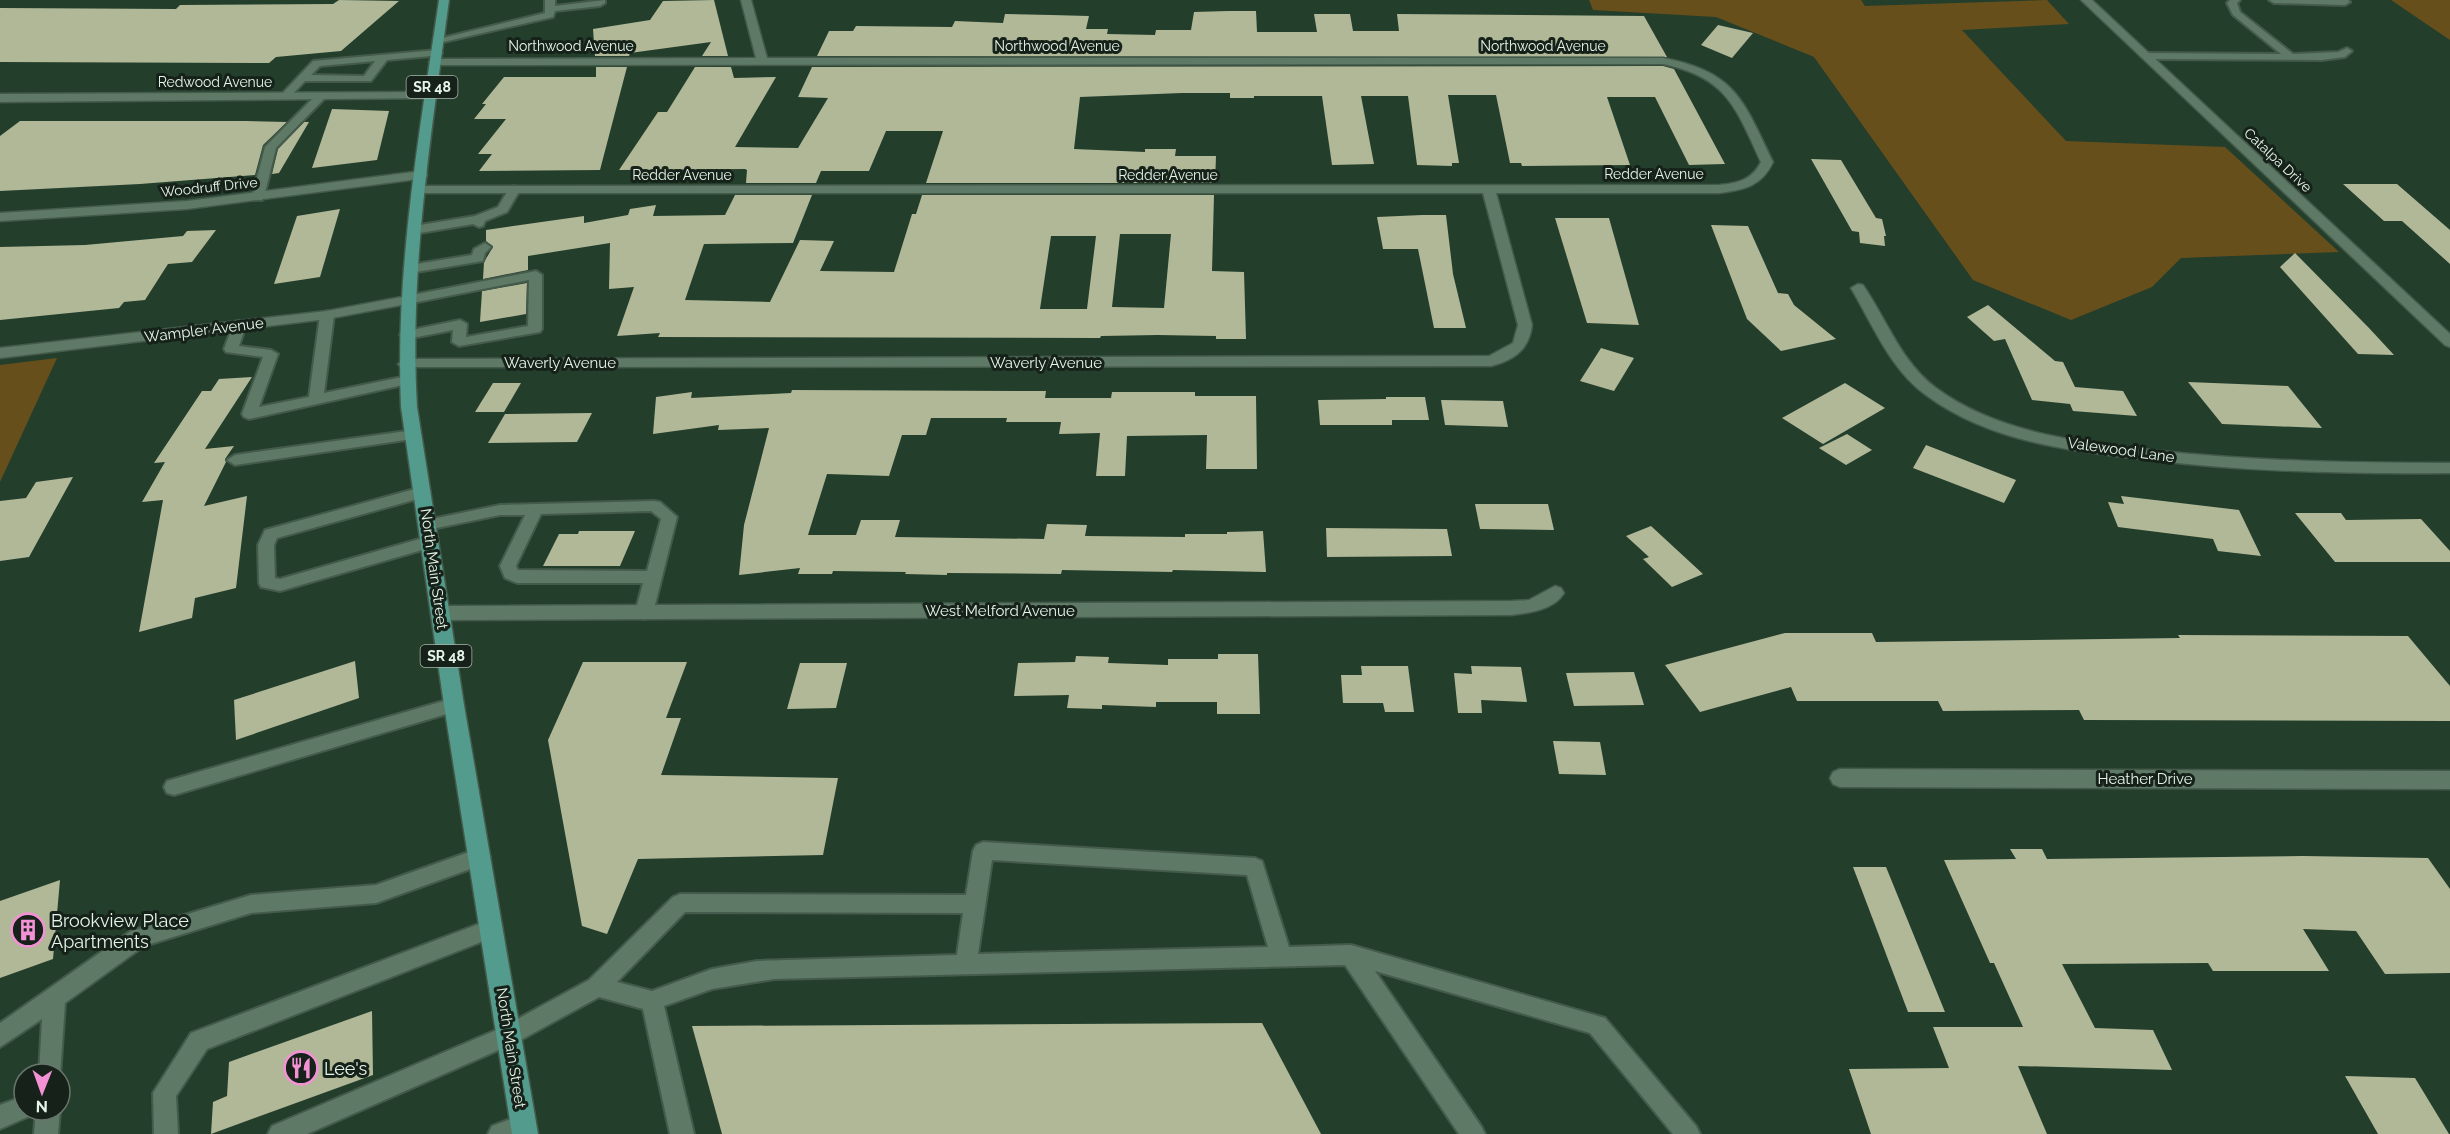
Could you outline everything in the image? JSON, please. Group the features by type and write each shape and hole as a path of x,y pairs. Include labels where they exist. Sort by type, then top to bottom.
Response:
{"main road":[{"name":"North Main Street","path":"444,0 410,269 406,372 454,705 524,1130"}],"street":[{"path":"746,0 762,60"},
{"name":"Catalpa Drive","path":"2086,0 2450,342"},
{"name":"Northwood Avenue","path":"436,57 762,60 1651,60 1679,63"},
{"name":"Redder Avenue","path":"420,182 514,190 1719,189 1742,185 1761,175 1767,162 1728,89 1707,73 1679,63"},
{"name":"Redwood Avenue","path":"0,98 431,96"},
{"path":"0,111 17,98"},
{"name":"Woodruff Drive","path":"0,217 133,209 420,182"},
{"name":"Waverly Avenue","path":"406,372 1491,361 1513,352 1521,345 1525,325 1489,190"},
{"name":"Valewood Lane","path":"1858,288 1875,314 1893,351 1915,378 1952,405 1998,426 2064,442 2174,458 2316,468 2450,468"},
{"name":"Wampler Avenue","path":"0,353 327,315 407,300"},
{"name":"West Melford Avenue","path":"440,613 1511,608 1533,606 1555,593"},
{"name":"Heather Drive","path":"1840,778 2450,780"}],"lane":[{"path":"439,40 550,8 600,3 600,0"},
{"path":"2235,0 2232,3 2236,13 2291,57"},
{"path":"2274,0 2345,2"},
{"path":"2146,56 2322,57 2341,55 2347,51"},
{"path":"284,97 318,63 384,57 436,57"},
{"path":"302,78 367,79 384,57"},
{"path":"258,197 271,147 320,97"},
{"path":"414,230 479,225 503,209 514,190"},
{"path":"410,269 479,258 478,249"},
{"path":"406,335 460,324 459,342 535,329 536,275 407,300"},
{"path":"316,400 327,315"},
{"path":"239,325 231,349 271,354 249,414 316,400 406,372"},
{"path":"235,460 414,435"},
{"path":"422,492 271,534 266,545 267,583 280,585 500,510 654,506 669,518 644,612"},
{"path":"536,509 508,566 511,574 517,577 654,577"},
{"path":"174,787 454,705"},
{"path":"966,964 983,851 1255,867 1281,957"},
{"path":"0,1036 138,938 252,904 376,894 480,857"},
{"path":"280,1134 509,1035 597,987 680,903 975,904"},
{"path":"165,1134 164,1093 199,1041 492,928"},
{"path":"597,987 652,1001 689,984 736,972 1351,955 1597,1025 1688,1134"},
{"path":"1351,955 1473,1134"},
{"path":"51,1062 54,997"},
{"path":"652,1001 682,1134"},
{"path":"500,1134 524,1130"}],"shaded area":[{"path":"1589,0 1861,0 1865,6 2047,0 2069,24 1962,30 2066,141 2225,147 2339,252 2181,258 2152,287 2071,320 1973,280 1814,57 1716,17 1593,10"},
{"path":"2391,0 2450,0 2450,40"},
{"path":"57,358 0,482 0,365"}],"building":[{"path":"339,0 399,1 341,51 276,57 269,63 0,62 0,8 176,9 180,5 333,4"},
{"path":"714,0 728,56 702,56 711,42 630,53 629,56 595,56 593,29 650,20 663,1"},
{"path":"1256,11 1257,32 1317,32 1314,14 1350,14 1353,31 1399,31 1397,14 1644,16 1667,57 817,56 829,31 853,31 856,26 952,27 955,21 1003,23 1005,14 1089,16 1086,29 1108,29 1107,34 1155,35 1156,30 1191,30 1194,12"},
{"path":"1718,25 1753,33 1732,58 1701,45"},
{"path":"1663,66 1674,69 1725,164 1689,165 1655,97 1607,97 1630,165 1522,166 1521,163 1510,163 1496,95 1448,95 1459,163 1452,163 1452,166 1417,165 1408,96 1361,96 1374,164 1332,165 1322,96 1230,98 1230,93 1182,93 1080,97 1074,149 1145,152 1145,149 1176,149 1175,156 1216,156 1215,183 926,183 943,131 886,131 869,171 821,171 816,183 746,183 747,170 745,169 619,170 658,112 667,112 695,67 731,67 734,78 776,77 735,147 798,148 828,98 798,97 812,67"},
{"path":"596,67 627,67 600,170 479,171 492,154 478,154 506,119 474,119 486,104 482,104 504,77 596,77"},
{"path":"332,109 389,111 377,160 312,168"},
{"path":"20,121 287,122 263,145 255,175 0,191 0,136"},
{"path":"304,122 309,122 279,173 272,174 278,149"},
{"path":"1811,159 1841,160 1876,218 1882,219 1886,236 1884,236 1885,246 1860,243 1859,232 1852,231"},
{"path":"2343,184 2397,184 2450,230 2450,264 2402,221 2384,221"},
{"path":"735,195 812,195 793,243 704,244 685,300 770,302 800,240 834,241 820,271 894,272 912,214 916,214 922,195 1214,195 1212,271 1244,272 1246,339 1158,335 1101,336 1100,338 658,337 660,333 617,336 634,287 609,289 610,243 528,256 528,270 483,279 484,262 493,247 486,241 486,230 584,216 584,223 628,215 630,209 656,205 653,216 725,215","holes":["1120,234 1171,234 1164,308 1112,307","1051,236 1096,236 1087,309 1040,309"]},
{"path":"340,209 320,277 274,284 297,216"},
{"path":"1446,215 1453,274 1466,328 1434,328 1418,249 1383,249 1377,217"},
{"path":"1555,218 1609,218 1639,325 1587,323"},
{"path":"1711,225 1748,226 1778,293 1788,294 1794,305 1836,339 1781,351 1747,319"},
{"path":"216,230 192,262 168,264 145,300 124,302 119,308 0,320 0,247 85,245 183,236 187,231"},
{"path":"2295,253 2394,355 2358,354 2280,267"},
{"path":"527,283 526,314 480,322 482,291"},
{"path":"1988,305 2055,361 2063,362 2075,387 2123,391 2137,416 2073,411 2070,404 2032,400 2005,339 1994,341 1967,317"},
{"path":"1601,348 1634,358 1614,391 1580,381"},
{"path":"252,377 205,449 234,446 225,459 226,462 204,506 247,496 236,588 195,598 192,618 139,632 163,500 142,502 165,462 154,463 202,391 211,391 219,379"},
{"path":"2188,382 2288,386 2322,428 2222,424"},
{"path":"493,383 521,383 504,412 475,412"},
{"path":"1845,383 1885,408 1823,444 1782,418"},
{"path":"792,390 1046,391 1045,398 1111,398 1112,392 1195,392 1195,396 1256,396 1257,469 1206,469 1207,435 1127,436 1125,476 1096,476 1100,433 1059,434 1061,422 1006,422 1007,418 931,418 926,435 902,435 889,476 827,474 808,535 856,535 861,520 900,520 895,537 1044,539 1047,524 1087,525 1085,536 1185,537 1185,534 1263,531 1266,572 1062,570 1061,574 947,573 947,575 833,571 832,574 798,574 800,568 739,575 744,525 769,428 718,430 719,425 653,434 656,397 692,392 691,398 791,393"},
{"path":"1386,397 1425,397 1429,420 1392,420 1392,425 1320,425 1318,400 1386,399"},
{"path":"1441,400 1503,401 1508,427 1445,425"},
{"path":"592,413 577,442 488,443 505,414"},
{"path":"1847,434 1872,450 1846,465 1819,448"},
{"path":"1926,445 2016,480 2004,503 1913,468"},
{"path":"73,477 29,557 0,561 0,501 26,498 36,482"},
{"path":"2121,496 2239,510 2261,556 2218,551 2213,539 2118,527 2108,502 2124,504"},
{"path":"1475,504 1548,504 1554,530 1480,529"},
{"path":"2295,513 2341,513 2346,520 2421,519 2450,551 2450,562 2335,562"},
{"path":"1651,526 1703,574 1672,587 1643,559 1649,557 1626,536"},
{"path":"1326,528 1447,529 1452,556 1327,557"},
{"path":"579,531 635,531 620,566 543,566 559,534 578,534"},
{"path":"1785,633 1872,633 1876,642 2180,638 2178,635 2408,636 2450,686 2450,721 2084,720 2079,710 1943,711 1938,701 1797,701 1791,687 1700,712 1665,665"},
{"path":"1218,654 1258,654 1260,714 1217,714 1217,702 1156,702 1156,707 1102,705 1102,709 1067,708 1069,695 1014,696 1018,663 1075,662 1076,656 1109,657 1108,663 1168,665 1168,659 1218,659"},
{"path":"355,661 359,698 236,740 234,700"},
{"path":"583,662 687,662 666,718 681,718 661,775 838,778 823,855 638,859 607,934 582,926 548,740"},
{"path":"800,663 847,663 836,708 787,709"},
{"path":"1361,666 1408,666 1414,712 1385,712 1383,703 1343,703 1341,675 1362,675"},
{"path":"1471,666 1521,667 1527,702 1481,700 1482,713 1458,713 1454,673 1472,674"},
{"path":"1634,672 1644,705 1574,706 1566,673"},
{"path":"1553,741 1600,742 1606,775 1559,774"},
{"path":"2010,849 2042,849 2047,859 2303,856 2428,858 2450,889 2450,973 2385,974 2356,931 2303,929 2329,971 2213,971 2208,963 2062,964 2095,1028 2153,1030 2172,1070 2018,1066 2047,1134 1871,1134 1849,1069 1949,1068 1933,1027 2023,1027 1994,963 1990,963 1944,860 2016,859"},
{"path":"1853,867 1886,867 1945,1012 1908,1012"},
{"name":"Brookview Place Apartments","path":"60,880 53,959 0,978 0,901"},
{"name":"Lee's","path":"372,1011 373,1075 211,1134 213,1102 227,1096 229,1062"},
{"path":"1262,1023 1321,1134 722,1134 692,1026"},
{"path":"2345,1076 2415,1078 2449,1134 2378,1134"}],"place":[{"name":"Brookview Place Apartments","path":"28,930"},
{"name":"Lee's","path":"301,1068"}]}
